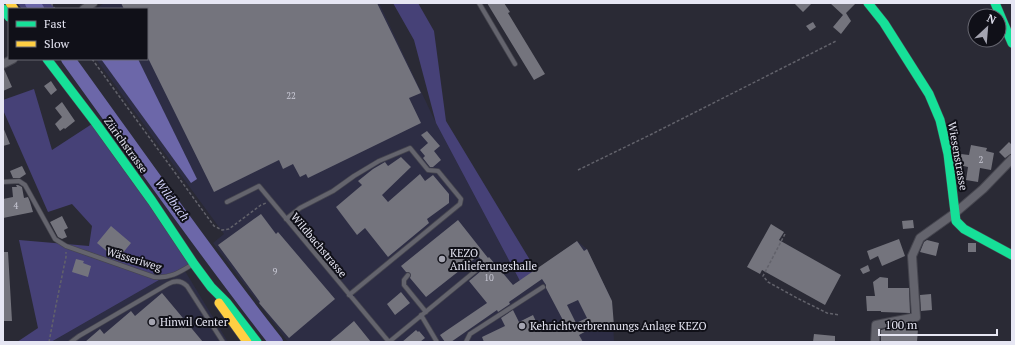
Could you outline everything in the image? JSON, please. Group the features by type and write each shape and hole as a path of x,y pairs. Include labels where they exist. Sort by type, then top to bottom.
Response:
{"main road":[{"name":"Wiesenstrasse","path":"868,3 884,23 929,94 935,107 940,120 948,154 956,221 964,229 1012,254"},
{"path":"995,3 1012,43"},
{"name":"Zürichstrasse","path":"48,60 95,122 211,287 227,303 257,342"},
{"name":"Zürichstrasse","path":"211,287 221,307 247,342"}],"street":[{"path":"875,342 876,325 916,317 912,256 920,238 956,213 984,189 1012,159"}],"lane":[{"path":"479,3 515,64"},
{"path":"286,219 300,208 333,191 373,165 410,148 428,170 438,171 461,200 460,204 349,295"},
{"name":"Wässeriweg","path":"3,182 19,181 25,185 55,239 66,246 154,277 161,278 171,276 194,264"},
{"name":"Wildbachstrasse","path":"227,202 259,186 389,342"},
{"path":"389,342 479,268"},
{"path":"408,275 404,280 404,283 426,312"},
{"path":"71,342 175,281 181,282 186,286 223,342"},
{"path":"466,342 470,334 543,287"},
{"path":"421,315 437,342"}],"path":[{"path":"578,170 836,40"},
{"path":"93,60 214,226 227,230 261,205 273,203"},
{"path":"785,234 762,276 768,282 827,313 840,315"},
{"path":"49,342 66,257 66,246"}],"shaded area":[{"path":"17,3 51,3 54,8 21,8"},
{"path":"104,3 379,3 436,123 520,281 577,241 587,249 612,301 614,342 288,342 213,243 224,234 97,60 148,60 148,8 97,8"},
{"path":"393,3 418,3 434,31 446,121 536,270 520,281 436,123 414,40"},
{"path":"102,60 138,60 197,179 191,183"},
{"path":"34,89 52,150 95,122 194,264 159,280 51,342 17,342 38,328 19,240 89,246 92,226 72,204 48,212 3,110 3,100"},
{"path":"185,271 228,342 51,342 159,280 171,279"}],"building":[{"path":"121,3 377,3 421,93 409,98 421,123 308,178 306,174 300,177 293,164 283,169 279,160 214,192 148,58 148,8 124,8"},
{"path":"487,3 504,3 510,12 508,13 545,74 534,80"},
{"path":"794,3 812,3 803,12"},
{"path":"830,3 856,3 846,13 851,21 841,34 833,27 843,15"},
{"path":"813,22 816,27 810,31 806,26"},
{"path":"3,69 12,87 3,91"},
{"path":"51,81 57,90 51,95 44,86"},
{"path":"62,102 75,121 60,131 55,124 62,117 55,108"},
{"path":"3,127 10,144 3,146"},
{"path":"427,131 440,146 434,151 441,160 433,167 430,167 423,158 425,156 420,150 428,143 421,135"},
{"path":"1009,142 1012,145 1012,153 1005,158 999,152"},
{"path":"971,145 987,148 986,151 994,153 991,170 980,168 978,182 966,180 968,167 959,165 961,154 969,155"},
{"path":"401,157 411,167 382,195 388,202 420,174 425,181 433,175 449,194 449,203 427,219 429,223 388,257 365,228 357,235 336,207 362,185 358,181 373,169 385,162 388,166"},
{"path":"22,166 26,174 20,178 13,178 10,171"},
{"path":"16,185 22,187 24,198 28,197 33,212 3,218 3,199 13,197 12,187 17,187"},
{"path":"261,214 276,234 278,232 335,299 289,338 259,303 260,302 218,245"},
{"path":"62,216 68,228 64,230 67,237 62,239 58,237 50,222"},
{"path":"458,220 488,258 489,257 513,285 577,241 584,251 587,249 612,301 614,326 592,328 579,335 583,342 484,342 482,337 505,326 501,318 513,310 519,322 533,315 539,328 548,324 551,330 565,324 542,279 509,302 510,304 498,312 497,310 451,342 445,342 440,335 487,303 469,281 486,265 478,256 426,297 410,278 410,273 406,272 401,266","holes":["578,300 587,318 576,323 567,305"]},
{"path":"913,220 914,228 903,229 902,221"},
{"path":"771,224 784,232 779,240 841,275 825,305 762,270 760,274 747,267"},
{"path":"111,226 131,243 117,260 97,243"},
{"path":"899,239 905,256 882,266 878,256 870,260 867,251"},
{"path":"927,240 939,243 936,256 920,252 924,242"},
{"path":"968,243 976,243 976,252 968,252"},
{"path":"3,252 8,252 12,321 3,321"},
{"path":"76,259 84,261 83,263 91,266 88,277 72,272"},
{"path":"868,265 870,271 863,274 860,269"},
{"path":"880,277 888,278 888,288 909,288 910,313 867,311 866,296 875,296 873,282"},
{"path":"401,292 410,303 395,315 387,304"},
{"name":"Hinwil Center","path":"162,293 203,342 85,342 100,329 104,334 131,311 135,316"},
{"path":"931,294 932,310 921,311 920,295"},
{"path":"354,321 371,342 329,342 340,333"},
{"path":"892,327 918,329 917,342 881,342 881,330"},
{"path":"416,330 418,332 419,331 425,338 420,342 402,342"},
{"path":"814,334 835,336 835,342 813,342"}],"waterway":[{"name":"Wildbach","path":"32,3 36,8"},
{"name":"Wildbach","path":"69,60 197,238 276,342"}],"traffic: fast":[{"path":"868,3 884,23 929,94 940,120 948,154 956,221 964,229 1012,255"},
{"path":"995,3 1012,43"},
{"path":"3,9 8,16"},
{"path":"48,60 152,201 211,287 227,303 257,342"}],"traffic: slow":[{"path":"10,3 13,8"},
{"path":"219,303 247,342"}],"place":[{"name":"KEZO Anlieferungshalle","path":"442,259"},
{"name":"Hinwil Center","path":"152,322"},
{"name":"Kehrichtverbrennungs Anlage KEZO","path":"522,326"}]}
